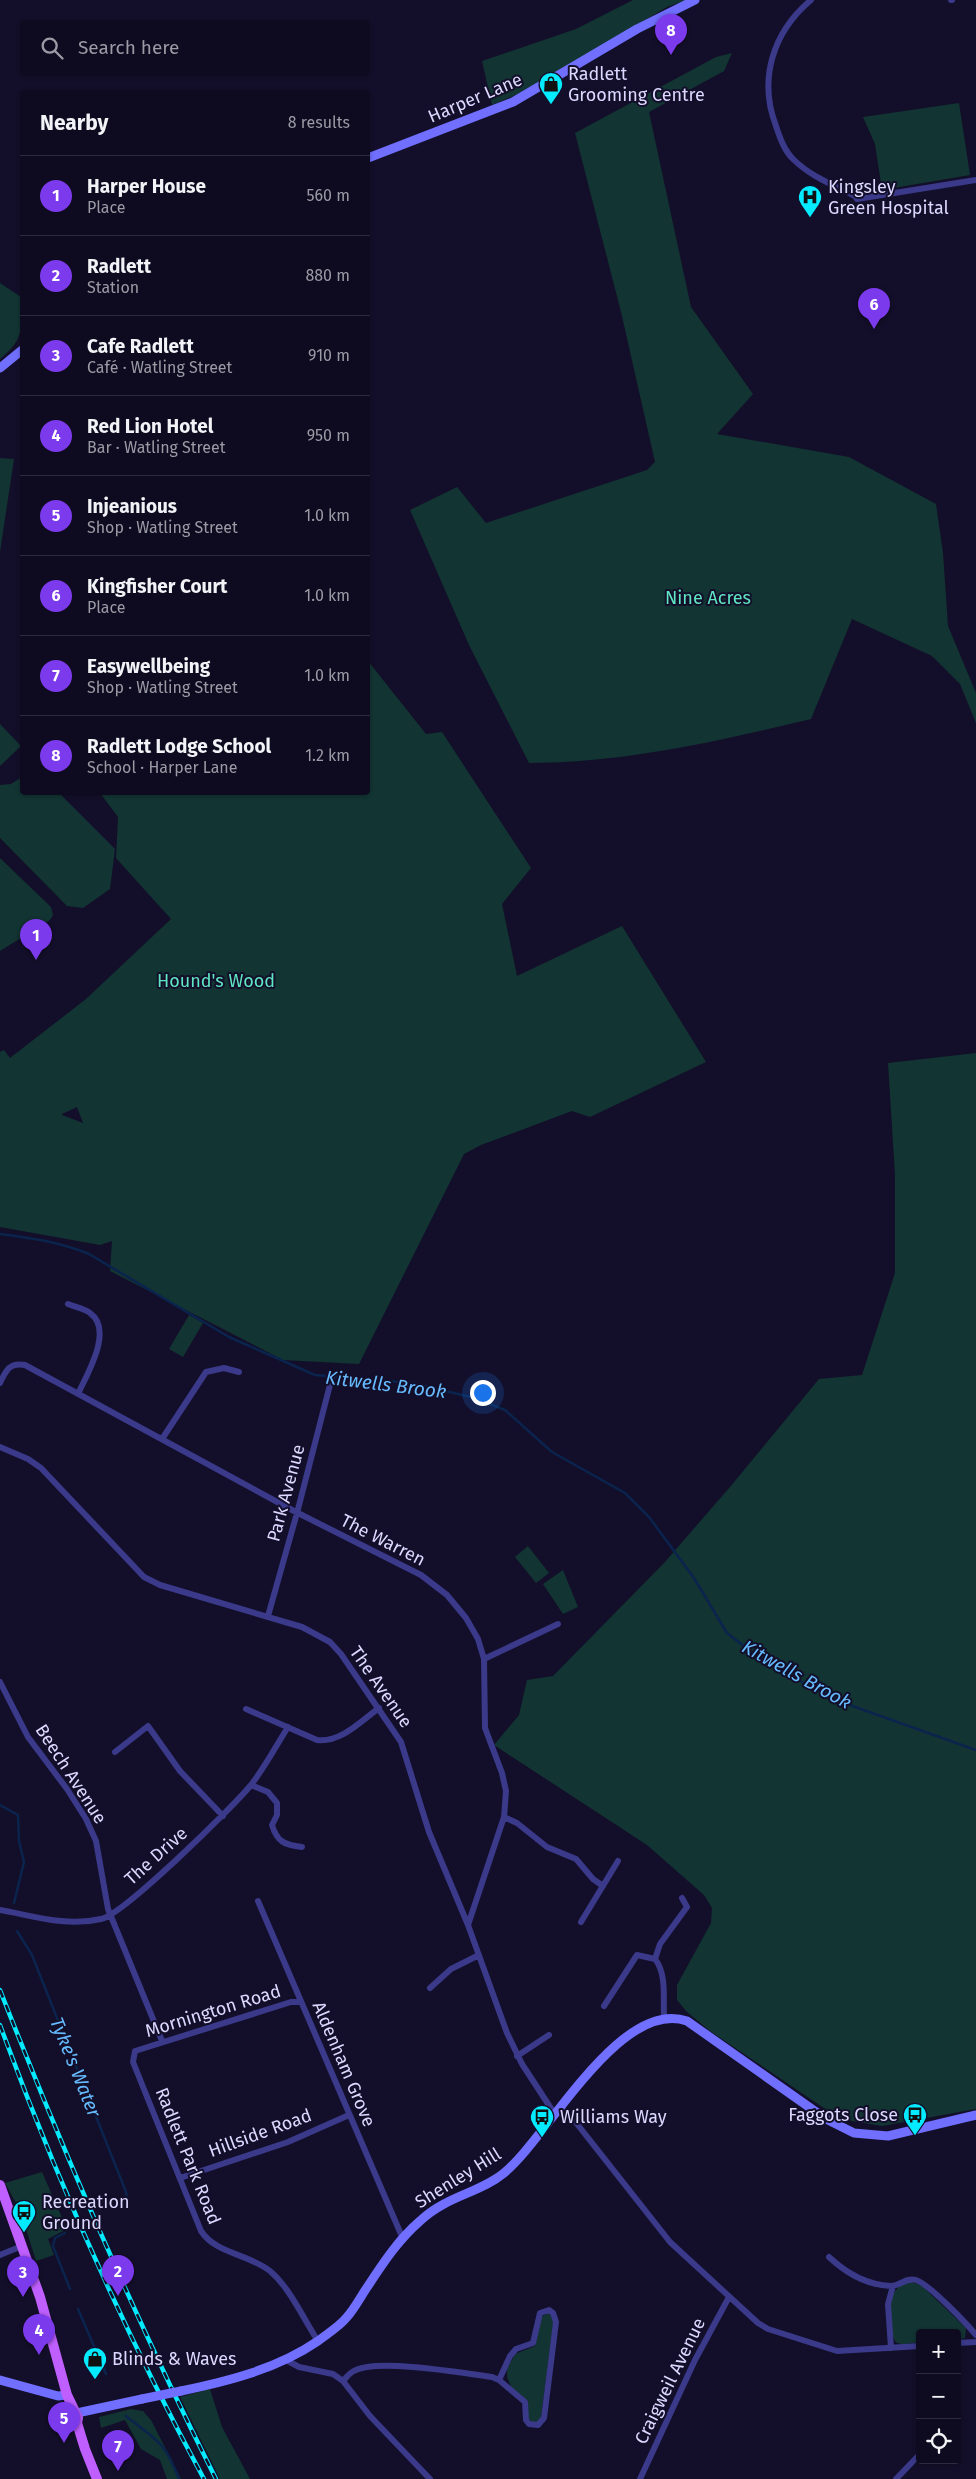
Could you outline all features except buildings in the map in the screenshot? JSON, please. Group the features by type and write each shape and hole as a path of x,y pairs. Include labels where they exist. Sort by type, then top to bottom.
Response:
{"main road":[{"path":"0,2186 40,2296 67,2395 83,2423 92,2464 98,2479"}],"street":[{"name":"Harper Lane","path":"370,157 513,102 636,29 695,0"},
{"path":"811,0 797,12 783,32 771,57 768,82 768,100 771,115 785,149 795,161 826,184 855,196 857,199 976,180"},
{"path":"0,368 20,352"},
{"path":"68,1304 90,1312 99,1325 97,1351 78,1394"},
{"name":"The Warren","path":"0,1383 7,1368 19,1364 26,1365 298,1513 421,1576 436,1586 466,1618 478,1639 484,1659 485,1728 502,1773 506,1791 504,1817 468,1925"},
{"path":"162,1440 206,1372 224,1368 239,1372"},
{"name":"Park Avenue","path":"268,1616 298,1513 332,1377"},
{"name":"The Avenue","path":"0,1447 28,1459 41,1468 144,1577 160,1585 268,1616 309,1630 330,1642 379,1708 401,1742 429,1832 468,1925 517,2056 557,2110"},
{"path":"484,1659 558,1624"},
{"name":"Beech Avenue","path":"0,1682 28,1737 86,1819 100,1857 108,1909 162,2041"},
{"path":"246,1709 318,1740 326,1741 336,1739 379,1708"},
{"path":"115,1752 148,1726 180,1771 223,1816"},
{"name":"The Drive","path":"0,1910 79,1923 111,1916 223,1816 251,1785 288,1727"},
{"path":"251,1785 268,1792 277,1803 278,1810 272,1825 278,1839 289,1846 302,1847"},
{"path":"504,1817 517,1823 546,1848 576,1859 592,1879 603,1886"},
{"path":"581,1922 618,1861"},
{"path":"655,1959 660,1944 685,1911 687,1904 682,1898"},
{"name":"Aldenham Grove","path":"258,1901 403,2239"},
{"path":"430,1988 451,1970 479,1955"},
{"path":"604,2006 635,1956 655,1959 660,1966 662,1974 664,2017 676,2017 687,2021 826,2120 854,2133 888,2136 976,2115"},
{"name":"Mornington Road","path":"135,2051 291,2002 301,2002"},
{"name":"Shenley Hill","path":"77,2415 245,2375 286,2360 318,2341 347,2318 380,2267 403,2239 434,2209 504,2173 557,2110 620,2042 645,2025 664,2017"},
{"path":"517,2056 549,2035"},
{"name":"Radlett Park Road","path":"135,2051 133,2062 201,2231 207,2239 258,2263 270,2272 280,2282 318,2341"},
{"path":"557,2110 570,2115 670,2242 729,2297 768,2329 808,2342 846,2351 916,2346"},
{"name":"Hillside Road","path":"180,2178 288,2142 349,2115"},
{"path":"0,2256 22,2246"},
{"path":"829,2257 843,2271 868,2281 893,2286 906,2280 919,2281 976,2335"},
{"path":"891,2348 888,2304 893,2286"},
{"name":"Craigweil Avenue","path":"640,2479 695,2360 729,2297"},
{"path":"343,2381 351,2372 359,2369 400,2366 444,2370 500,2380 525,2402 525,2416 529,2424 534,2426 542,2422 556,2322 553,2312 549,2310 540,2313 533,2344 516,2349 510,2356 500,2380"},
{"path":"961,2344 976,2342"},
{"path":"286,2360 299,2367 332,2374 343,2381 370,2416 430,2479"},
{"path":"0,2380 58,2396 67,2395"},
{"path":"896,2479 916,2458"}],"green space":[{"path":"633,0 686,0 667,7 534,87 492,105 482,61 576,29"},
{"name":"Nine Acres","path":"732,53 724,71 649,112 691,307 753,394 717,434 849,457 936,504 943,553 948,626 976,693 976,723 960,684 932,656 852,619 811,719 706,743 636,755 565,762 529,763 469,645 410,510 457,487 486,523 647,470 655,462 621,312 575,133 716,57"},
{"path":"959,103 970,175 882,190 875,144 863,117"},
{"path":"0,283 20,296 20,332 14,345 0,359"},
{"path":"0,458 14,459 0,552"},
{"name":"Hound's Wood","path":"370,664 426,734 442,732 531,868 502,904 517,976 622,926 706,1062 590,1117 572,1111 481,1145 464,1154 359,1364 283,1360 110,1271 112,1241 100,1245 0,1227 0,1052 4,1050 10,1058 86,999 171,919 116,858 118,817 102,795 370,795","holes":["77,1107 83,1123 62,1115"]},
{"path":"0,724 20,747 0,766"},
{"path":"20,778 20,795 61,795 115,849 110,889 83,908 67,906 0,838 0,785 11,784"},
{"path":"0,858 51,907 53,915 50,920 0,951"},
{"path":"976,1053 976,2109 882,2126 840,2119 710,2031 687,2012 677,2000 677,1985 711,1923 712,1908 704,1895 647,1845 494,1745 519,1715 527,1680 553,1676 664,1563 730,1487 819,1379 862,1375 895,1273 895,1175 888,1063"},
{"path":"189,1315 203,1323 183,1357 169,1349"},
{"path":"528,1546 549,1573 536,1583 515,1557"},
{"path":"563,1570 578,1607 563,1614 543,1584"},
{"path":"42,2172 67,2229 48,2239 54,2255 36,2261 20,2210 5,2183"},
{"path":"911,2282 921,2285 966,2328 965,2338 961,2339 961,2329 916,2329 916,2342 904,2344 896,2342 891,2327 892,2295 900,2285"},
{"path":"548,2313 554,2317 541,2417 539,2422 531,2422 527,2416 528,2401 512,2389 507,2377 507,2369 515,2354 535,2346 541,2317"},
{"path":"210,2389 222,2427 250,2479 220,2479 180,2397"},
{"path":"131,2409 143,2411 151,2420 181,2479 167,2479 160,2460 141,2449 125,2420 101,2428 99,2417"}],"waterway":[{"name":"Kitwells Brook","path":"0,1234 56,1243 89,1254 229,1337 315,1375 412,1383 475,1398 505,1410 552,1452 625,1493 649,1517 694,1578 727,1633 750,1651 800,1681 847,1704 976,1750"},
{"name":"Tyke's Water","path":"0,1805 18,1815 19,1841 24,1862 14,1903"},
{"name":"Tyke's Water","path":"17,1931 32,1955 126,2192 127,2200 125,2206"},
{"name":"Tyke's Water","path":"65,2233 55,2238 53,2246 70,2289"},
{"name":"Tyke's Water","path":"78,2309 106,2374"},
{"name":"Tyke's Water","path":"126,2416 164,2449 179,2479"}],"railway":[{"path":"0,1990 102,2237 186,2419 216,2479"},
{"path":"0,2025 45,2141 94,2256 147,2368 204,2479"}],"place":[{"name":"Radlett Lodge School","path":"671,55"},
{"name":"Radlett Grooming Centre","path":"551,105"},
{"name":"Kingsley Green Hospital","path":"810,218"},
{"name":"Kingfisher Court","path":"874,329"},
{"name":"Harper House","path":"36,960"},
{"name":"Faggots Close","path":"915,2136"},
{"name":"Williams Way","path":"542,2138"},
{"name":"Recreation Ground","path":"24,2233"},
{"name":"Radlett","path":"118,2296"},
{"name":"Cafe Radlett","path":"23,2297"},
{"name":"Red Lion Hotel","path":"39,2355"},
{"name":"Blinds & Waves","path":"95,2380"},
{"name":"Injeanious","path":"64,2443"},
{"name":"Easywellbeing","path":"118,2471"}]}
